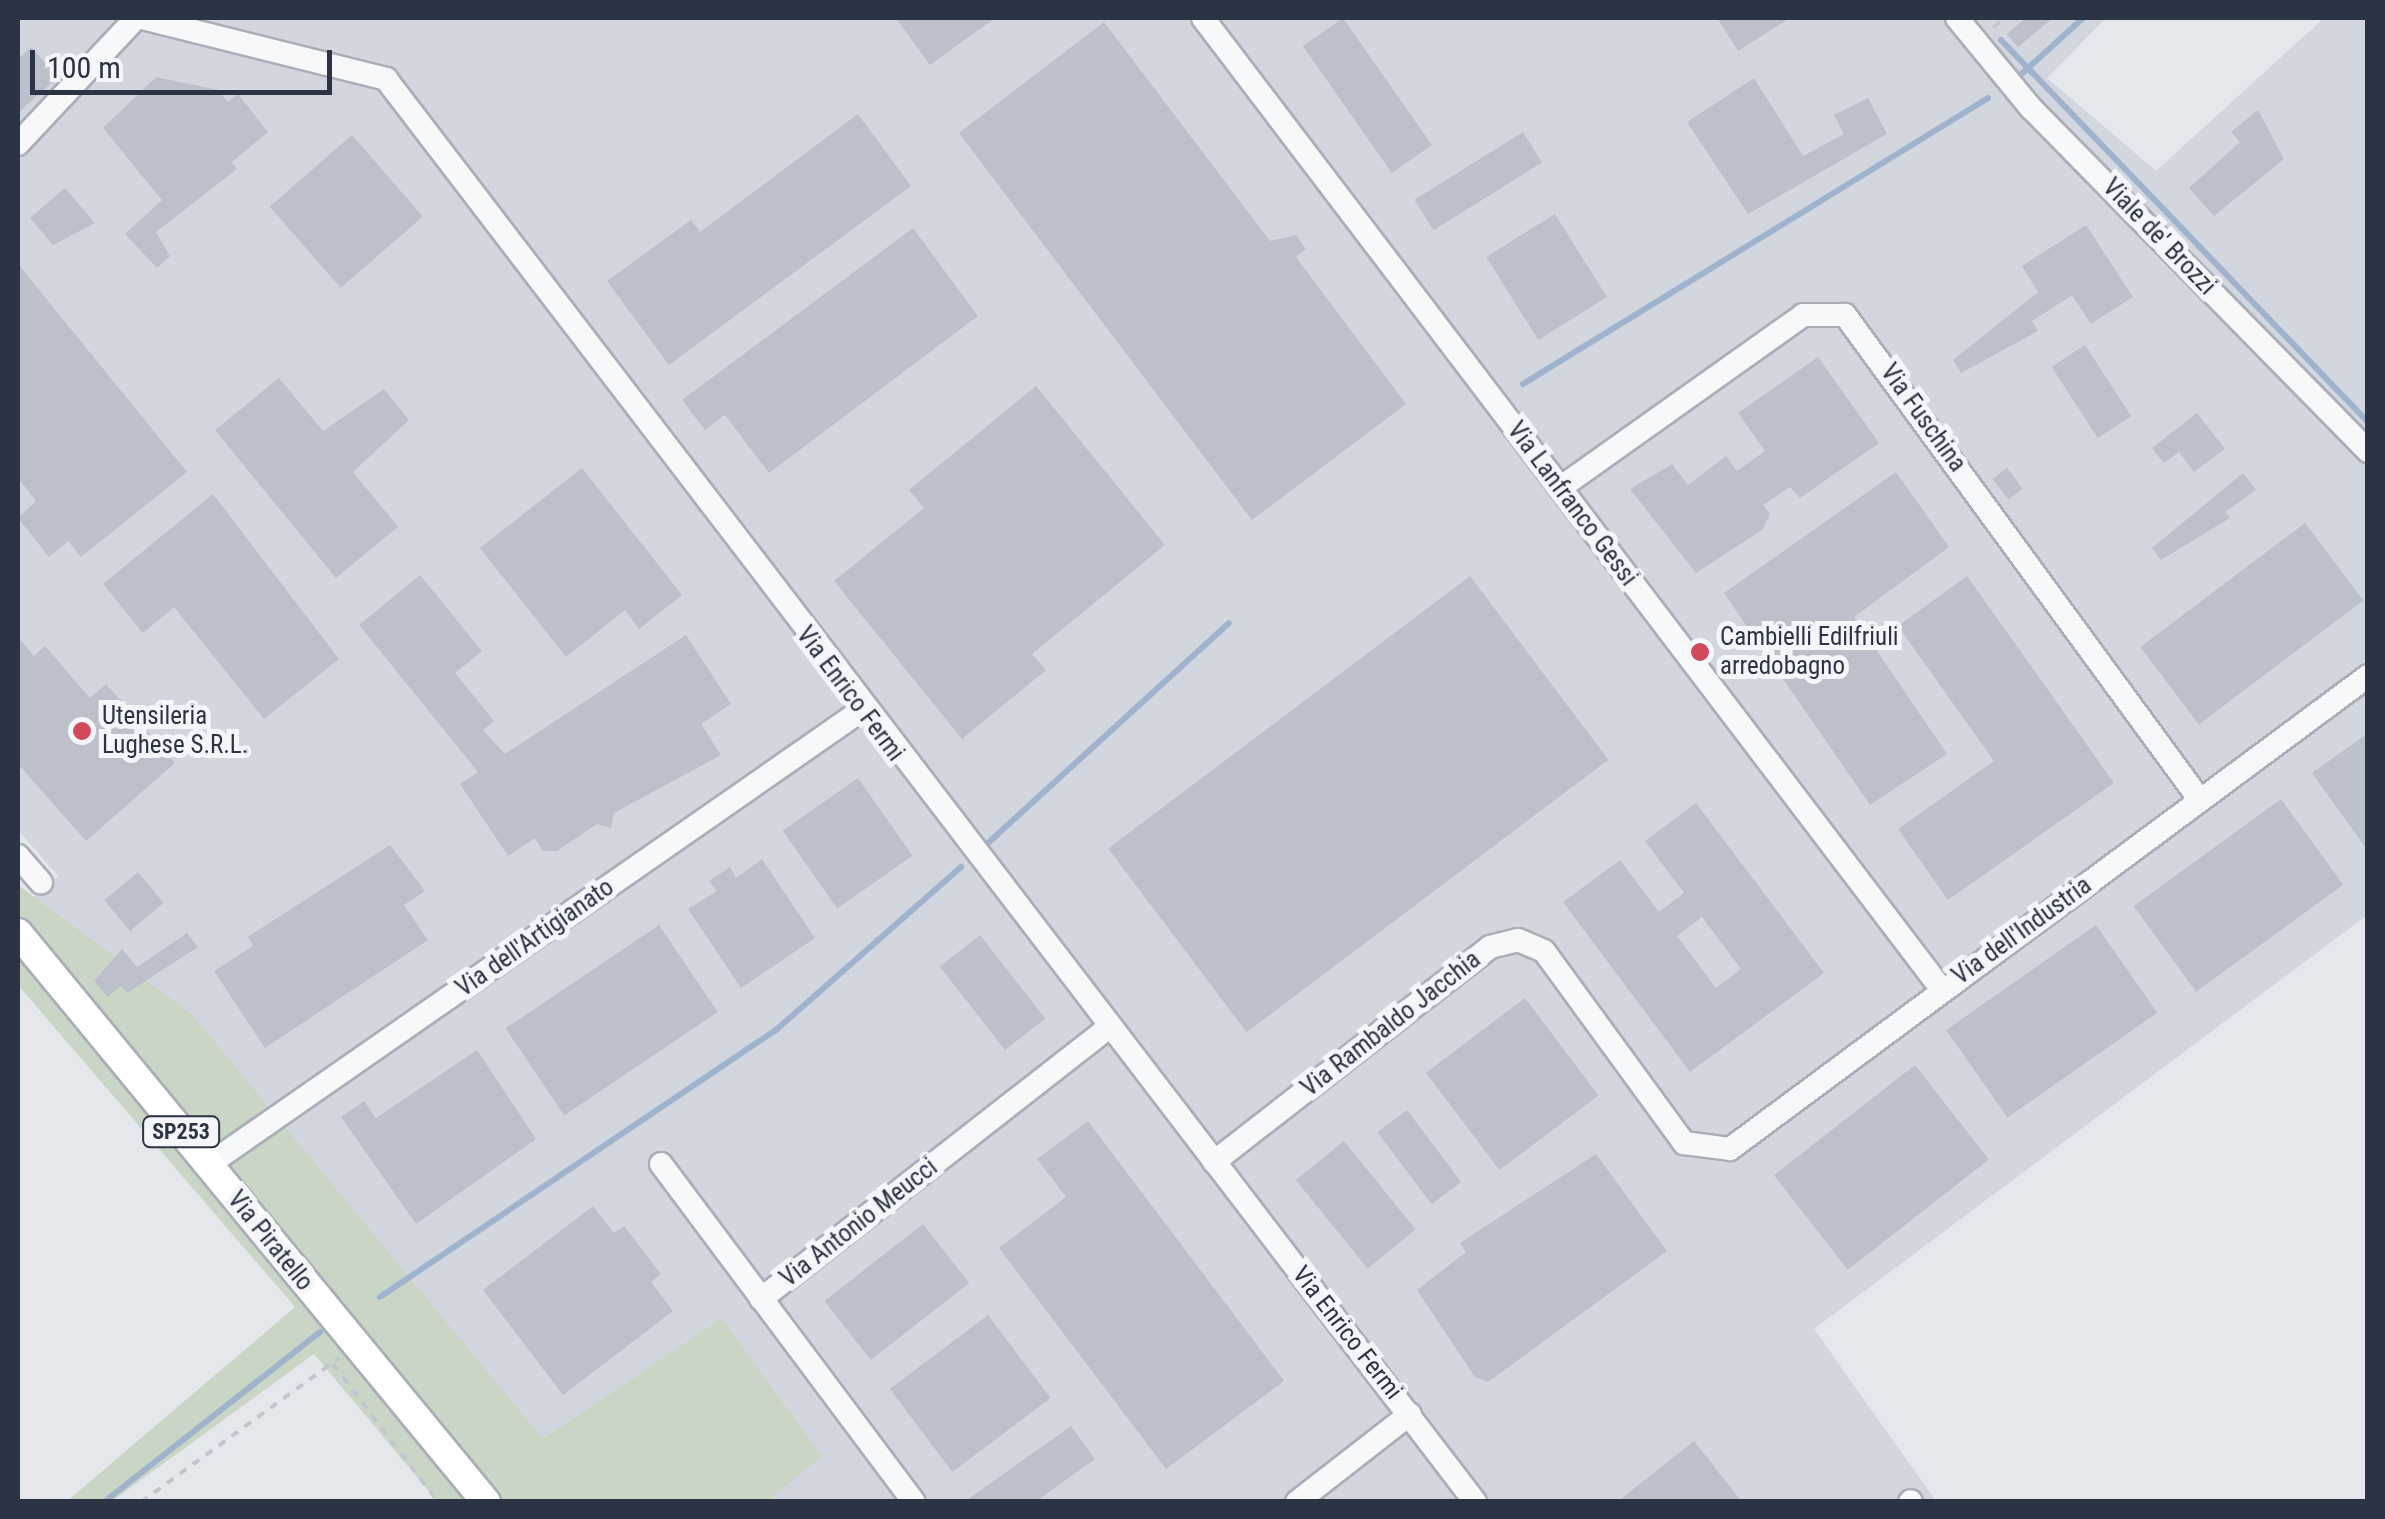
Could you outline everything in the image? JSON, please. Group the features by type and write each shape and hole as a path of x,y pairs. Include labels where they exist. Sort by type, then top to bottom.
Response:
{"main road":[{"name":"Via Piratello","path":"18,933 208,1165 344,1354 486,1502"}],"street":[{"path":"18,144 139,18"},
{"name":"Via Enrico Fermi","path":"139,18 386,79 862,710 1475,1502"},
{"name":"Via Lanfranco Gessi","path":"1202,18 1942,990"},
{"name":"Viale de' Brozzi","path":"1957,18 2030,108 2368,450"},
{"name":"Via Fuschina","path":"1560,488 1803,315 1845,315 2200,800"},
{"name":"Via dell'Industria","path":"1673,1131 1698,1150 1730,1149 2368,676"},
{"name":"Via dell'Artigianato","path":"208,1165 862,710"},
{"path":"18,856 42,882"},
{"name":"Via Rambaldo Jacchia","path":"1214,1162 1490,948 1518,940 1544,952 1673,1131"},
{"name":"Via Antonio Meucci","path":"914,1502 761,1298 1109,1027"},
{"path":"661,1164 761,1298"},
{"path":"1297,1502 1410,1414"}],"path":[{"path":"141,1502 344,1354 438,1502"}],"shaded area":[{"path":"18,18 2106,18 2047,78 2156,171 2324,18 2367,18 2367,915 1814,1329 1936,1501 768,1501 821,1455 722,1318 543,1440 192,1014 31,900 58,876 18,830"}],"green space":[{"path":"18,885 192,1014 543,1439 722,1318 822,1456 768,1501 437,1501 314,1354 112,1501 67,1501 295,1307 18,985"}],"building":[{"path":"896,18 995,18 930,65"},
{"path":"1343,18 1432,145 1392,173 1303,46"},
{"path":"1717,18 1790,18 1738,51"},
{"path":"2026,18 2053,18 2018,47 2007,34"},
{"path":"1104,22 1270,241 1296,235 1306,249 1296,257 1406,404 1252,520 959,133"},
{"path":"31,47 58,77 18,113 18,59"},
{"path":"156,77 218,90 228,102 238,94 268,132 232,162 237,169 156,232 170,256 157,268 125,234 162,200 103,128"},
{"path":"1754,78 1803,156 1844,134 1834,115 1868,98 1887,134 1748,214 1687,122"},
{"path":"2258,110 2284,159 2214,216 2189,188 2240,142 2231,132"},
{"path":"858,114 911,186 669,365 607,281 691,220 700,232"},
{"path":"1523,132 1542,163 1434,230 1414,200"},
{"path":"352,135 423,217 341,288 270,207"},
{"path":"65,188 95,223 53,245 30,218"},
{"path":"1555,214 1607,297 1538,340 1486,257"},
{"path":"2086,225 2133,297 2091,324 2072,295 2032,321 2038,331 1961,373 1953,360 2038,292 2022,266"},
{"path":"913,228 978,316 769,473 725,415 705,430 682,400"},
{"path":"18,264 187,472 81,557 68,541 49,557 18,518 36,501 18,478"},
{"path":"2085,345 2131,416 2098,438 2051,367"},
{"path":"1818,357 1879,443 1800,498 1790,487 1763,505 1770,514 1762,530 1696,573 1630,489 1672,464 1688,485 1726,456 1737,471 1765,451 1738,413"},
{"path":"279,378 323,431 384,389 409,420 353,472 398,527 336,578 215,430"},
{"path":"1036,386 1165,545 1032,654 1046,670 962,739 834,581 924,508 909,490"},
{"path":"2197,413 2225,449 2194,472 2179,452 2164,463 2152,448"},
{"path":"582,468 682,595 639,629 625,610 566,657 480,548"},
{"path":"2007,468 2023,489 2008,500 1993,479"},
{"path":"1896,472 1949,547 1854,617 1947,754 1870,805 1724,593"},
{"path":"2243,473 2256,490 2225,512 2230,518 2161,560 2152,548"},
{"path":"213,494 339,659 264,719 174,607 143,633 103,584"},
{"path":"2305,523 2363,600 2199,724 2140,647"},
{"path":"420,575 482,651 455,673 494,721 483,730 505,754 686,635 731,704 701,724 721,755 614,813 611,828 597,824 557,851 543,851 535,838 508,856 460,784 478,772 359,625"},
{"path":"1470,576 1608,760 1247,1032 1108,849"},
{"path":"1967,576 2114,783 1948,900 1898,829 1994,761 1898,626"},
{"name":"Utensileria Lughese S.R.L.","path":"18,637 34,656 45,646 90,698 106,684 175,763 86,841 18,764"},
{"path":"2368,733 2368,851 2312,773"},
{"path":"858,778 912,856 837,909 783,831"},
{"path":"2281,799 2343,885 2196,992 2134,906"},
{"path":"1696,803 1824,973 1690,1072 1563,902 1620,860 1659,912 1684,893 1645,841","holes":["1702,917 1741,969 1716,988 1677,936"]},
{"path":"390,845 425,891 404,905 428,940 265,1048 214,971 253,946 248,937"},
{"path":"762,859 815,938 741,988 688,909 717,891 709,881 730,867 736,878"},
{"path":"138,872 164,903 130,931 104,900"},
{"path":"659,925 718,1012 564,1115 506,1028"},
{"path":"2096,925 2157,1013 2007,1118 1946,1030"},
{"path":"187,933 198,947 127,993 121,986 108,997 94,981 122,949 137,967"},
{"path":"980,935 1045,1019 1005,1050 940,966"},
{"path":"1525,998 1598,1095 1499,1170 1426,1073"},
{"path":"477,1050 536,1139 416,1224 341,1117 364,1101 376,1118"},
{"path":"1915,1065 1989,1160 1848,1270 1774,1175"},
{"path":"1407,1110 1461,1182 1432,1204 1377,1132"},
{"path":"1088,1121 1284,1381 1166,1469 999,1248 1066,1197 1037,1159"},
{"path":"1344,1141 1416,1230 1368,1269 1296,1180"},
{"path":"1596,1154 1667,1251 1488,1382 1475,1377 1417,1290 1466,1252 1460,1243"},
{"path":"593,1206 614,1233 624,1226 661,1274 651,1282 673,1311 563,1395 483,1290"},
{"path":"923,1224 969,1283 871,1360 824,1301"},
{"path":"988,1315 1051,1398 952,1472 890,1389"},
{"path":"1071,1426 1095,1459 1035,1502 964,1502"},
{"path":"1694,1441 1742,1502 1617,1502"}],"waterway":[{"path":"2016,79 2083,18"},
{"path":"2001,40 2368,422"},
{"path":"1523,384 1988,98"},
{"path":"988,843 1229,623"},
{"path":"380,1297 776,1030 961,867"},
{"path":"104,1502 320,1332"}],"place":[{"name":"Cambielli Edilfriuli arredobagno","path":"1700,652"},
{"name":"Utensileria Lughese S.R.L.","path":"82,731"}]}
